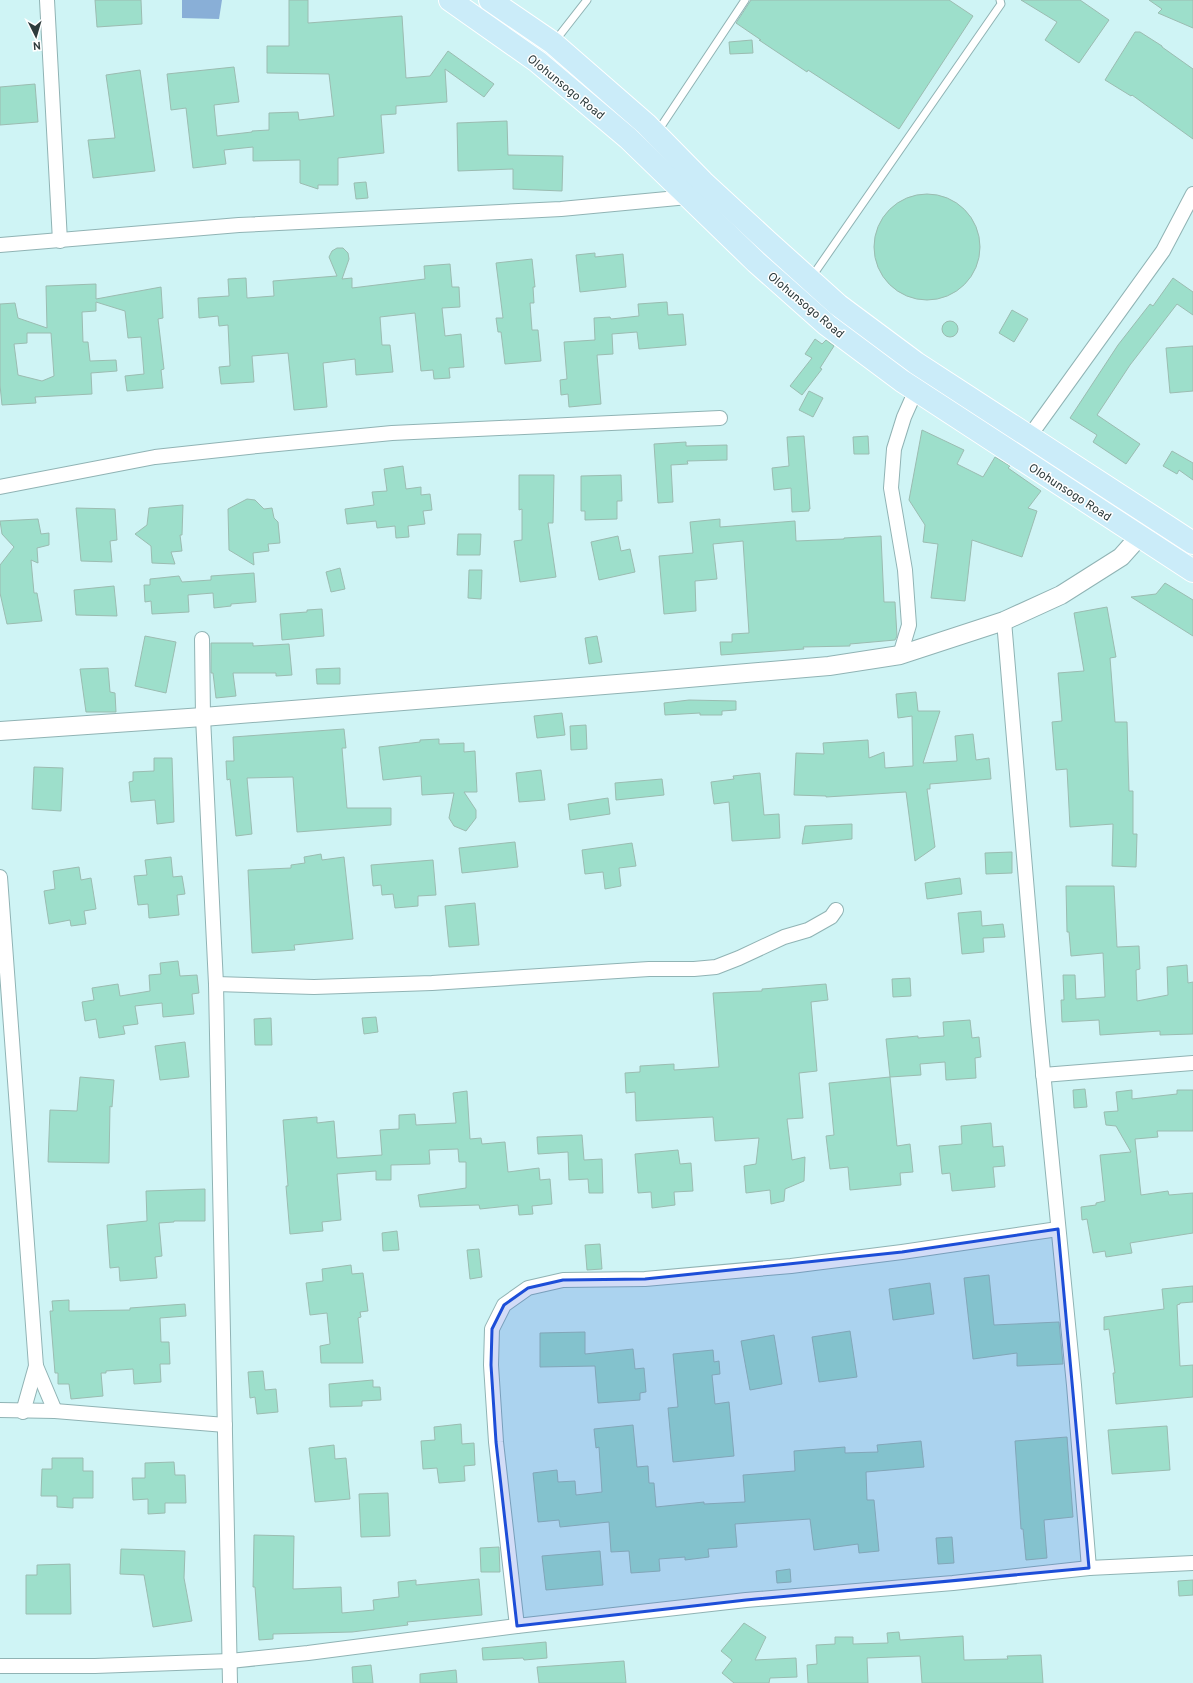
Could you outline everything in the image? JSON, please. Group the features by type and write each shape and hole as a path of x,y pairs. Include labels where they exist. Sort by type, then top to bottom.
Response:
{"main road":[{"name":"Olohunsogo Road","path":"450,0 538,62 628,138 756,262 828,324 916,390 1193,571"},
{"name":"Olohunsogo Road","path":"490,0 552,43 656,134 703,182 838,305 916,363 1193,543"}],"street":[{"path":"47,0 60,241"},
{"path":"1029,437 1163,251 1193,194"},
{"path":"0,245 239,225 561,208 688,197"},
{"path":"900,655 909,625 905,570 891,488 894,449 904,417 916,390"},
{"path":"0,487 155,457 392,433 720,418"},
{"path":"0,731 203,717 822,667 900,655 1004,621 1061,595 1121,557 1155,519"},
{"path":"1004,621 1043,1075 1074,1385 1089,1568"},
{"path":"202,639 203,717 216,984 230,1683"},
{"path":"0,877 36,1366 55,1411"},
{"path":"216,984 330,986 432,983 649,969 694,969 716,967 784,937 808,930 831,917 836,910"},
{"path":"1043,1075 1193,1063"},
{"path":"516,1626 496,1442 491,1365 492,1329 504,1305 528,1288 563,1280 645,1279 791,1266 902,1252 1058,1229"},
{"path":"23,1412 36,1366"},
{"path":"0,1410 23,1412 55,1411 225,1425"},
{"path":"0,1666 95,1666 230,1661 308,1653 516,1626 746,1600 953,1584 1089,1568 1193,1563"}],"lane":[{"path":"552,43 587,0"},
{"path":"656,134 745,0"},
{"path":"810,280 1001,4 1000,0"}],"highlighted area":[{"path":"1058,1229 1089,1568 746,1600 517,1626 496,1442 491,1365 492,1329 504,1305 528,1288 563,1280 645,1279 902,1252"}],"water":[{"path":"182,0 222,0 219,19 182,18"}],"building":[{"path":"95,0 141,0 142,24 97,27"},
{"path":"289,0 308,0 308,23 402,16 406,78 430,76 448,51 494,84 484,97 445,69 447,102 396,106 396,114 381,115 384,153 338,158 338,185 318,185 318,189 300,183 300,160 253,161 253,147 224,150 226,164 193,168 186,108 171,110 167,74 234,67 239,102 214,105 217,136 269,130 269,113 298,112 299,120 334,116 329,74 267,73 267,46 289,46"},
{"path":"751,0 949,0 973,16 899,129 808,70 807,72 736,23"},
{"path":"1021,0 1080,0 1109,20 1079,63 1045,40 1057,22"},
{"path":"1149,0 1193,0 1193,28 1158,13 1162,9"},
{"path":"1135,32 1140,32 1162,46 1193,69 1193,139 1132,95 1131,96 1105,80"},
{"path":"752,40 753,53 730,54 729,42"},
{"path":"140,70 155,171 93,178 88,140 115,138 106,75"},
{"path":"35,84 38,122 0,125 0,87"},
{"path":"507,121 508,155 563,156 562,191 513,189 513,169 458,171 457,123"},
{"path":"366,182 368,198 356,199 354,183"},
{"path":"927,194 947,198 965,209 976,227 980,247 976,267 965,285 947,296 927,300 907,296 889,285 878,267 874,247 878,227 889,209 907,198"},
{"path":"337,248 343,248 348,253 349,259 342,279 352,278 352,288 425,279 424,266 450,264 452,287 459,287 460,307 442,308 445,336 461,334 464,367 449,368 450,378 434,379 433,370 421,371 415,313 380,317 382,345 390,345 393,372 356,375 355,359 323,363 327,407 294,410 288,353 252,356 254,382 221,384 219,367 230,366 228,325 219,326 218,316 199,318 198,298 229,296 228,279 246,278 247,298 274,296 273,281 337,276 329,257 332,251"},
{"path":"595,253 595,257 623,254 626,287 580,292 576,255"},
{"path":"532,259 535,287 533,287 534,303 530,303 532,330 538,330 541,361 505,364 501,332 498,332 496,318 503,318 496,263"},
{"path":"1173,278 1193,292 1193,315 1177,304 1130,365 1097,415 1140,444 1126,464 1093,442 1097,435 1070,418 1118,345 1150,304 1153,306"},
{"path":"96,284 96,299 161,287 163,318 158,319 164,369 161,370 163,388 127,391 125,376 144,374 141,337 128,338 125,311 96,302 96,311 82,312 83,342 88,342 90,361 116,360 117,371 91,373 92,394 35,397 36,403 2,405 0,385 0,304 15,303 18,318 47,328 46,286","holes":["27,333 51,333 54,376 42,381 18,375 14,344 27,343"]},
{"path":"667,302 668,315 683,314 686,345 639,349 637,332 612,334 613,354 597,355 601,404 569,407 568,394 561,395 560,380 567,379 564,342 595,340 594,318 610,317 611,319 639,316 638,304"},
{"path":"1012,310 1028,319 1014,342 999,333"},
{"path":"950,321 956,323 958,329 956,335 950,337 944,335 942,329 944,323"},
{"path":"815,339 822,344 826,340 834,346 820,368 822,369 802,395 790,386 812,358 805,354"},
{"path":"1193,346 1193,391 1170,393 1166,348"},
{"path":"809,391 823,398 813,417 799,410"},
{"path":"922,430 964,450 957,464 983,477 995,457 1010,466 1008,468 1041,491 1028,508 1037,511 1022,557 972,540 965,601 931,598 938,544 923,542 925,525 909,500"},
{"path":"804,436 810,509 809,511 792,512 791,488 774,490 772,468 789,466 787,437"},
{"path":"868,436 869,454 854,454 853,437"},
{"path":"686,442 686,446 727,445 727,460 687,461 688,464 671,465 673,502 658,503 654,444"},
{"path":"1172,451 1193,463 1193,480 1179,470 1177,474 1163,466"},
{"path":"403,466 406,489 421,487 421,495 430,494 432,510 423,511 425,524 408,526 409,537 396,538 395,526 377,528 376,521 347,524 345,509 374,505 372,492 387,491 384,469"},
{"path":"519,475 554,475 553,523 548,523 556,577 520,582 514,541 522,540 522,509 519,510"},
{"path":"621,475 622,501 617,501 617,519 585,520 585,511 581,511 581,476"},
{"path":"247,499 255,500 264,509 272,508 274,518 278,522 280,543 268,544 269,551 253,553 254,565 229,550 228,509"},
{"path":"183,505 182,535 180,535 182,551 171,552 175,564 152,563 151,546 135,534 147,525 149,508"},
{"path":"76,508 115,509 117,540 110,541 112,562 81,561"},
{"path":"38,519 41,534 49,533 49,545 37,548 38,563 31,560 34,593 37,593 42,621 7,624 0,593 0,565 14,547 2,534 0,521"},
{"path":"720,519 720,527 795,521 796,541 881,536 884,602 895,602 897,636 895,640 850,644 850,646 803,647 804,649 721,655 720,642 732,642 732,634 749,633 743,541 713,544 717,579 695,581 696,611 664,614 659,556 693,553 690,522"},
{"path":"458,534 481,534 480,555 457,555"},
{"path":"618,536 621,551 630,549 635,572 599,580 591,542"},
{"path":"340,568 345,589 331,592 326,572"},
{"path":"469,570 482,570 481,599 468,598"},
{"path":"254,573 256,602 231,604 231,606 214,608 213,593 188,595 189,612 152,614 151,601 145,602 144,585 150,585 150,579 179,576 182,582 211,580 211,576"},
{"path":"1165,583 1193,600 1193,636 1131,597 1156,594"},
{"path":"114,586 117,616 76,615 74,590"},
{"path":"1107,607 1116,657 1110,658 1115,722 1127,722 1129,791 1133,791 1133,834 1137,834 1136,867 1112,866 1113,824 1070,827 1067,769 1056,770 1052,722 1062,721 1058,673 1084,671 1074,613"},
{"path":"322,609 324,636 282,640 280,614 307,612 307,610"},
{"path":"145,636 176,642 166,693 135,686"},
{"path":"597,636 602,662 589,664 585,638"},
{"path":"211,643 253,643 253,646 289,644 292,675 276,676 276,673 233,673 236,696 216,698 213,673 211,673"},
{"path":"108,668 110,692 115,693 116,712 86,712 80,669"},
{"path":"340,668 340,684 317,684 316,669"},
{"path":"916,692 918,711 940,711 923,763 957,761 955,736 973,734 976,760 989,758 991,779 930,784 930,789 927,789 935,847 915,861 906,792 826,797 794,795 796,753 824,754 823,743 868,740 869,758 884,752 885,768 913,766 912,716 898,718 896,694"},
{"path":"689,700 736,701 736,710 722,711 722,715 700,715 700,713 665,715 664,703"},
{"path":"562,713 565,735 537,738 534,716"},
{"path":"586,725 587,749 571,750 570,726"},
{"path":"344,729 346,748 342,748 347,808 391,808 391,825 297,832 293,777 247,778 252,834 236,836 230,779 227,780 226,761 234,761 233,737"},
{"path":"439,739 439,744 464,743 464,752 475,751 477,792 464,792 476,810 476,818 466,831 454,826 449,818 454,793 422,795 421,776 383,780 379,747 420,742 420,740"},
{"path":"154,758 172,758 174,822 157,824 155,800 131,802 129,782 133,781 133,772 154,771"},
{"path":"34,767 63,768 61,811 32,809"},
{"path":"541,770 545,800 519,802 516,773"},
{"path":"760,773 764,815 779,814 780,838 732,841 729,802 714,804 711,782 734,779 733,776"},
{"path":"662,779 664,795 616,800 615,783"},
{"path":"608,798 610,814 570,820 568,804"},
{"path":"852,824 852,839 802,844 805,826"},
{"path":"515,842 518,867 462,873 459,848"},
{"path":"632,843 636,866 619,868 621,886 605,889 603,872 585,874 582,850"},
{"path":"1012,852 1012,873 986,874 985,853"},
{"path":"321,854 322,860 344,857 353,939 294,945 295,950 252,953 248,870 291,868 291,865 305,863 304,857"},
{"path":"171,857 173,877 182,876 185,894 177,895 179,915 149,918 148,904 138,905 134,876 147,875 145,860"},
{"path":"433,860 436,895 418,896 418,906 395,908 393,894 382,895 381,885 373,886 371,865"},
{"path":"79,867 81,880 91,878 96,909 84,911 86,924 71,926 70,920 49,924 44,891 55,889 53,871"},
{"path":"960,878 962,894 927,899 925,883"},
{"path":"1066,886 1114,886 1117,947 1139,946 1140,969 1136,970 1137,1001 1168,995 1167,967 1187,965 1188,983 1193,982 1193,1034 1160,1035 1160,1031 1100,1035 1099,1020 1062,1022 1061,1000 1064,1000 1063,975 1075,975 1076,999 1105,997 1103,953 1071,956 1069,932 1067,932"},
{"path":"475,903 479,945 449,947 445,906"},
{"path":"981,911 982,926 1003,924 1005,937 983,938 984,952 962,954 958,913"},
{"path":"178,961 180,976 197,975 199,993 192,994 194,1014 163,1017 162,1003 135,1006 138,1024 123,1026 125,1034 99,1038 96,1019 85,1021 82,1002 94,1000 92,988 118,984 120,996 150,991 149,975 161,974 160,963"},
{"path":"910,978 911,996 893,997 892,979"},
{"path":"826,984 828,1000 811,1002 817,1071 799,1073 803,1118 787,1119 792,1160 805,1157 804,1181 785,1189 784,1201 771,1204 770,1190 746,1193 744,1166 756,1164 759,1138 715,1141 713,1117 636,1121 635,1092 626,1093 625,1073 640,1072 640,1066 674,1064 674,1070 719,1067 713,993 762,991 762,989"},
{"path":"376,1017 378,1032 364,1034 362,1018"},
{"path":"271,1018 272,1045 255,1045 254,1019"},
{"path":"970,1020 972,1038 979,1037 981,1057 975,1058 976,1078 946,1080 945,1062 920,1064 921,1075 890,1077 886,1039 918,1036 918,1038 944,1036 943,1022"},
{"path":"185,1042 189,1077 160,1080 155,1046"},
{"path":"80,1077 114,1080 112,1107 110,1106 109,1163 48,1162 50,1110 77,1111"},
{"path":"890,1077 897,1146 910,1144 913,1172 900,1173 901,1185 850,1190 848,1167 830,1169 826,1136 834,1135 829,1083"},
{"path":"1085,1089 1087,1107 1074,1108 1073,1090"},
{"path":"1132,1090 1132,1099 1177,1094 1177,1090 1193,1090 1193,1131 1157,1131 1158,1137 1135,1139 1141,1195 1168,1191 1169,1195 1193,1193 1193,1233 1130,1243 1132,1253 1106,1257 1105,1251 1093,1253 1087,1219 1082,1220 1081,1207 1096,1205 1096,1203 1105,1201 1100,1155 1131,1152 1116,1126 1106,1125 1104,1112 1118,1111 1116,1092"},
{"path":"467,1091 470,1139 481,1138 482,1144 505,1142 508,1172 539,1168 540,1180 550,1179 552,1204 532,1206 533,1214 519,1215 518,1205 480,1209 479,1205 420,1207 418,1195 466,1188 466,1162 459,1162 458,1149 429,1150 430,1164 391,1165 391,1180 376,1180 376,1171 337,1174 341,1220 322,1222 323,1231 290,1234 283,1120 317,1117 317,1123 334,1121 337,1158 382,1155 380,1130 399,1129 399,1115 415,1114 416,1125 456,1123 453,1093"},
{"path":"991,1123 993,1147 1003,1146 1005,1166 993,1167 995,1187 952,1191 950,1173 942,1174 939,1146 962,1144 961,1126"},
{"path":"582,1135 584,1160 602,1159 603,1193 589,1193 588,1179 569,1180 568,1152 538,1154 537,1137"},
{"path":"678,1150 680,1164 691,1163 693,1191 674,1192 675,1205 652,1208 651,1192 638,1193 635,1154"},
{"path":"205,1189 205,1221 174,1221 159,1223 162,1256 155,1257 157,1278 120,1281 119,1267 110,1268 107,1225 147,1221 146,1191"},
{"path":"397,1231 399,1250 383,1251 382,1233"},
{"path":"600,1244 602,1269 587,1270 585,1245"},
{"path":"479,1249 482,1277 470,1279 467,1250"},
{"path":"351,1265 352,1274 363,1273 368,1311 360,1312 361,1317 358,1318 363,1363 321,1363 320,1346 330,1344 327,1313 310,1315 306,1283 323,1281 322,1269"},
{"path":"989,1275 994,1325 1059,1322 1063,1364 1017,1366 1017,1353 973,1359 964,1278"},
{"path":"930,1283 934,1314 893,1320 889,1289"},
{"path":"1193,1286 1193,1302 1180,1303 1177,1305 1180,1366 1193,1365 1193,1397 1116,1404 1113,1373 1115,1373 1109,1329 1104,1330 1104,1317 1164,1309 1162,1289"},
{"path":"69,1300 69,1311 130,1310 130,1308 185,1304 186,1316 160,1318 161,1342 169,1342 170,1364 160,1364 161,1382 134,1384 133,1369 106,1371 106,1373 101,1373 103,1396 71,1399 69,1384 58,1384 58,1373 55,1373 50,1311 53,1311 52,1301"},
{"path":"850,1331 857,1377 819,1382 812,1337"},
{"path":"585,1332 585,1354 633,1349 635,1369 644,1368 646,1392 640,1393 640,1400 598,1403 595,1366 540,1367 540,1333"},
{"path":"774,1335 782,1384 750,1390 741,1341"},
{"path":"713,1350 714,1362 719,1361 720,1374 712,1375 715,1404 729,1402 734,1456 673,1462 668,1408 678,1407 673,1354"},
{"path":"263,1371 265,1390 276,1389 278,1412 257,1414 255,1397 250,1398 248,1372"},
{"path":"373,1380 373,1387 380,1387 381,1400 362,1401 362,1406 330,1407 329,1384"},
{"path":"461,1424 462,1444 474,1443 475,1465 464,1466 465,1481 439,1483 437,1468 423,1469 421,1441 435,1440 434,1427"},
{"path":"633,1425 637,1467 648,1466 649,1483 654,1483 656,1507 704,1502 704,1504 745,1502 743,1475 795,1471 794,1451 845,1447 845,1453 878,1452 877,1445 921,1441 924,1467 866,1472 867,1500 874,1500 879,1551 859,1553 858,1544 814,1550 810,1519 735,1524 737,1547 708,1549 709,1557 685,1560 685,1557 659,1559 660,1571 631,1573 629,1551 611,1552 609,1522 560,1527 559,1520 538,1522 533,1473 557,1470 558,1482 575,1481 576,1495 602,1492 599,1447 596,1448 594,1429"},
{"path":"1167,1426 1170,1470 1112,1474 1108,1430"},
{"path":"1067,1437 1073,1517 1044,1520 1047,1558 1026,1560 1023,1529 1021,1529 1015,1441"},
{"path":"334,1445 335,1459 346,1458 350,1499 315,1502 309,1448"},
{"path":"52,1458 83,1458 83,1471 93,1471 93,1498 73,1498 73,1508 57,1507 57,1496 41,1496 42,1469 52,1469"},
{"path":"174,1462 175,1475 185,1475 186,1503 165,1503 165,1513 148,1514 148,1499 133,1500 132,1478 145,1478 145,1463"},
{"path":"388,1493 390,1536 361,1537 359,1494"},
{"path":"254,1535 294,1536 293,1589 341,1587 342,1613 374,1610 373,1600 399,1597 398,1582 416,1580 416,1585 479,1579 482,1615 407,1622 408,1625 352,1632 273,1634 273,1639 259,1640 255,1587 253,1587"},
{"path":"952,1537 954,1563 938,1564 936,1538"},
{"path":"499,1547 500,1572 481,1572 480,1548"},
{"path":"121,1549 185,1551 184,1578 192,1621 153,1627 144,1575 120,1574"},
{"path":"600,1551 603,1585 546,1590 542,1556"},
{"path":"70,1564 71,1614 26,1614 26,1575 37,1575 37,1565"},
{"path":"790,1569 791,1582 777,1583 776,1571"},
{"path":"1193,1580 1193,1595 1179,1596 1178,1581"},
{"path":"744,1623 766,1637 755,1660 796,1658 797,1677 770,1678 769,1683 734,1683 722,1673 732,1660 721,1651"},
{"path":"899,1632 900,1640 963,1636 964,1660 1008,1659 1007,1656 1041,1655 1043,1683 922,1683 920,1656 867,1658 868,1683 808,1683 807,1665 817,1664 816,1645 835,1644 835,1637 853,1637 853,1644 888,1643 887,1633"},
{"path":"546,1642 547,1658 524,1660 523,1658 483,1660 482,1648"},
{"path":"624,1661 626,1683 539,1683 537,1667"},
{"path":"371,1665 373,1683 353,1683 352,1667"},
{"path":"456,1670 457,1683 420,1683 420,1674"}]}
